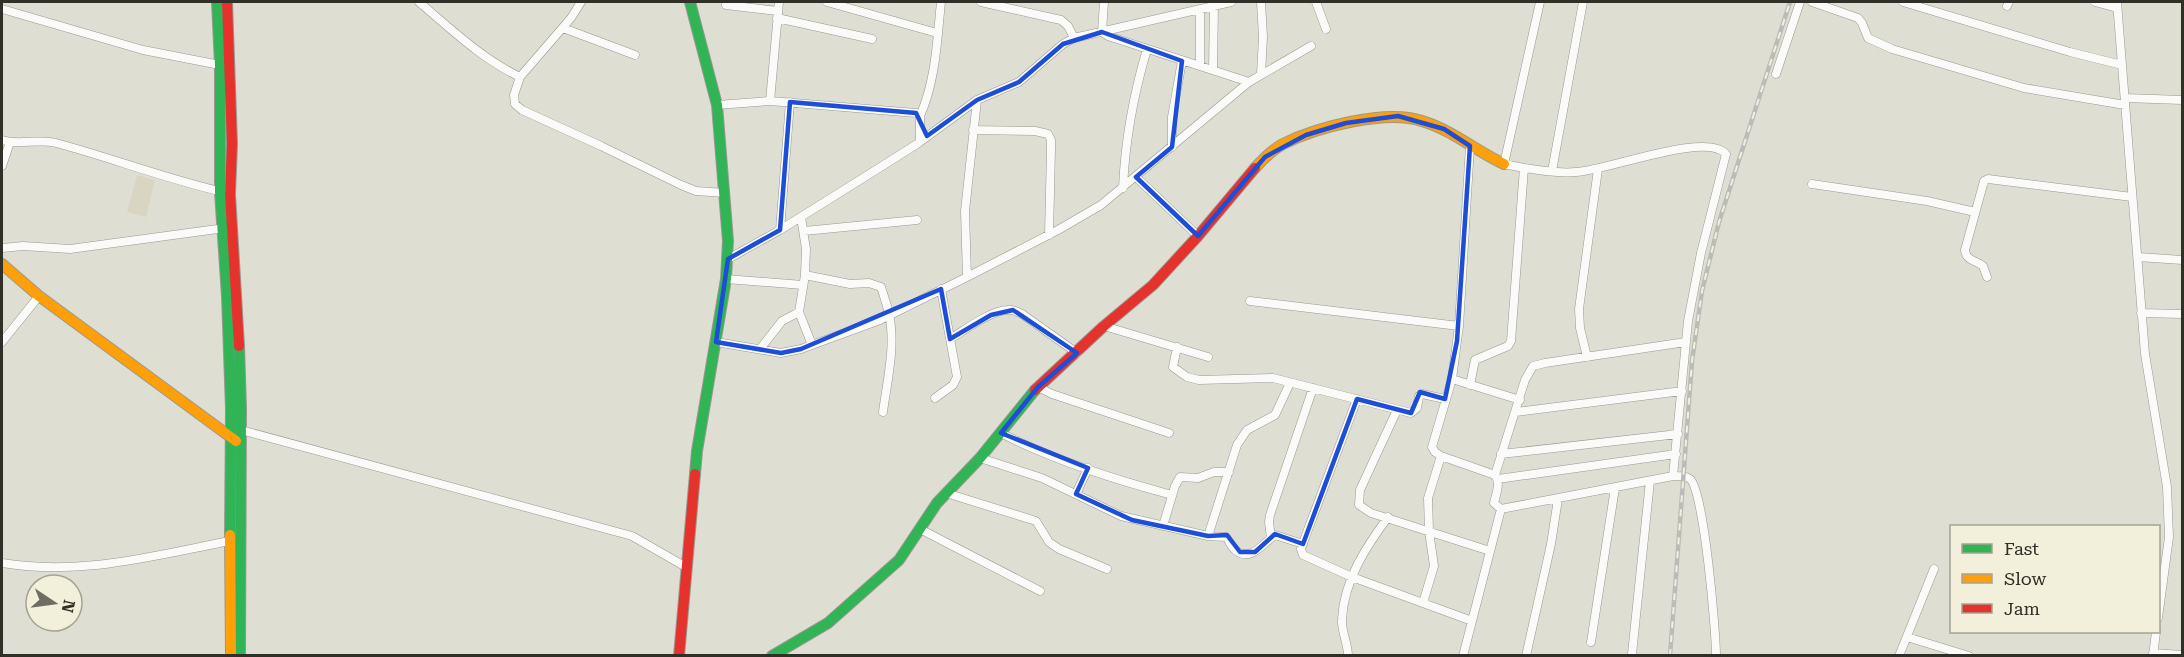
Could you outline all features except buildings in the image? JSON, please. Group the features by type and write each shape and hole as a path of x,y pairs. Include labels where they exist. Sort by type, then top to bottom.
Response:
{"street":[{"path":"225,193 232,144 227,2"},
{"path":"419,2 478,52 520,78"},
{"path":"581,2 563,28 520,78 514,95 515,104 522,110 681,185 696,191 725,193"},
{"path":"679,656 698,450 728,259 717,105 690,2"},
{"path":"770,100 779,2"},
{"path":"827,2 938,33"},
{"path":"920,141 920,116 927,99 941,2"},
{"path":"981,2 1015,5 1061,20 1074,38"},
{"path":"1102,32 1104,2"},
{"path":"728,259 801,217 920,141 977,100 1019,82 1063,44 1074,38 1231,2"},
{"path":"1261,75 1262,2"},
{"path":"1316,2 1326,28"},
{"path":"1504,164 1540,2"},
{"path":"1552,171 1583,2"},
{"path":"1776,74 1800,2"},
{"path":"1812,2 1858,18 1868,38 1892,48 2024,88 2125,102 2182,100"},
{"path":"1904,2 2070,52 2122,65"},
{"path":"2095,2 2117,5 2145,354 2167,487 2167,559 2160,605"},
{"path":"219,5 227,228 231,437 230,541 235,655"},
{"path":"726,5 778,14 872,39"},
{"path":"1213,70 1214,6"},
{"path":"2,9 143,50 220,65"},
{"path":"1200,9 1200,66"},
{"path":"563,28 635,55"},
{"path":"1102,32 1116,40 1249,82"},
{"path":"716,342 781,353 812,345 890,315 967,277 1101,205 1249,82 1311,46"},
{"path":"1123,188 1126,152 1147,49"},
{"path":"1172,147 1172,117 1182,61"},
{"path":"717,105 770,100 915,113 920,116"},
{"path":"967,277 965,212 977,100"},
{"path":"780,230 790,102"},
{"path":"772,656 818,630 845,610 899,560 946,493 980,458 1038,387 1104,326 1153,285 1265,158 1282,145 1305,135 1346,123 1398,116 1421,120 1444,129 1504,164 1552,171 1576,172 1598,169 1686,147 1723,150 1726,154 1701,253 1686,342 1672,476"},
{"path":"973,130 1035,131 1048,134 1051,140 1048,235"},
{"path":"2,140 10,142 43,140 183,183 225,193"},
{"path":"2,166 10,142"},
{"path":"1470,146 1458,326 1452,379 1432,447 1435,452 1496,477 1676,454"},
{"path":"1470,385 1475,360 1508,346 1511,341 1524,168"},
{"path":"1587,357 1580,328 1579,309 1598,169"},
{"path":"1136,177 1198,236"},
{"path":"1987,277 1983,266 1966,255 1965,250 1982,184 1988,179 2133,197"},
{"path":"1812,184 1927,201 1975,212"},
{"path":"801,217 806,249 800,312 812,345"},
{"path":"804,231 918,220"},
{"path":"2,248 23,246 70,249 227,228"},
{"path":"227,228 237,295 241,430 235,655"},
{"path":"2138,257 2182,260"},
{"path":"2,264 39,296 241,445"},
{"path":"805,275 850,284 876,284 881,287 890,315 891,352 883,412"},
{"path":"726,279 803,285"},
{"path":"935,398 956,381 941,289"},
{"path":"2,342 39,296"},
{"path":"1250,302 1458,326"},
{"path":"950,339 991,315 1000,311 1013,310 1077,352"},
{"path":"760,349 782,321 800,312"},
{"path":"2141,313 2182,314"},
{"path":"1104,326 1208,357"},
{"path":"1501,509 1494,503 1501,454 1525,380 1533,366 1686,342"},
{"path":"1177,347 1173,367 1182,374 1199,381 1264,378 1290,382 1411,414 1415,412 1419,396 1422,394 1445,399"},
{"path":"1452,379 1520,400"},
{"path":"1208,536 1242,437 1252,426 1269,420 1275,415 1290,382"},
{"path":"1038,387 1052,394 1169,433"},
{"path":"1271,538 1270,515 1313,388"},
{"path":"1516,412 1682,391"},
{"path":"1357,399 1301,549 1303,555 1352,577 1472,621"},
{"path":"1397,410 1365,480 1359,505 1388,518 1490,551"},
{"path":"241,430 632,536 686,567"},
{"path":"1001,432 1033,448 1125,482 1172,495"},
{"path":"1501,454 1678,434"},
{"path":"1423,603 1433,576 1434,566 1429,531 1428,498 1441,456"},
{"path":"980,458 1041,478 1121,516 1208,536 1226,537 1234,549 1248,554 1255,552 1271,538 1280,536 1303,544"},
{"path":"1076,494 1088,468"},
{"path":"1163,526 1180,477 1198,477 1214,472 1229,472"},
{"path":"1501,509 1672,476 1690,478 1695,485 1713,601 1716,656"},
{"path":"1632,654 1650,481"},
{"path":"1591,642 1615,488"},
{"path":"946,493 1036,521 1049,542 1059,549 1107,569"},
{"path":"1526,656 1551,544 1558,499"},
{"path":"1463,656 1501,509"},
{"path":"1350,655 1342,621 1352,577 1367,546 1388,518"},
{"path":"920,529 1040,591"},
{"path":"2,563 41,568 72,568 103,565 230,541"},
{"path":"1899,656 1934,569"},
{"path":"2156,633 2153,654 2182,655"},
{"path":"1907,637 1939,651 1969,656"}],"highlighted area":[{"path":"1102,32 1182,61 1172,147 1136,177 1198,236 1265,157 1306,135 1346,123 1398,116 1444,129 1470,146 1457,341 1445,399 1420,392 1411,413 1357,399 1303,544 1275,534 1255,552 1240,552 1227,535 1208,536 1132,520 1076,494 1088,468 1001,433 1038,387 1077,353 1013,310 991,315 950,339 941,289 801,349 781,353 716,342 728,259 780,230 790,102 916,113 927,136 977,100 1019,82 1063,44"}],"shaded area":[{"path":"137,175 155,180 146,217 127,212"}],"railway":[{"path":"1670,656 1692,361 1702,291 1719,222 1790,2"}],"traffic: fast":[{"path":"217,2 220,65 220,192 231,409 230,535"},
{"path":"690,2 717,105 728,241 726,279 695,474"},
{"path":"239,346 240,656"},
{"path":"772,656 828,623 899,560 937,503 980,458 1035,390"}],"traffic: slow":[{"path":"1255,168 1275,149 1297,138 1332,126 1390,117 1407,118 1433,125 1504,164"},
{"path":"2,264 39,296 236,441"},
{"path":"230,535 231,656"}],"traffic: jam":[{"path":"227,2 232,144 230,194 239,346"},
{"path":"1035,390 1104,326 1153,285 1255,168"},
{"path":"679,656 695,474"}]}
